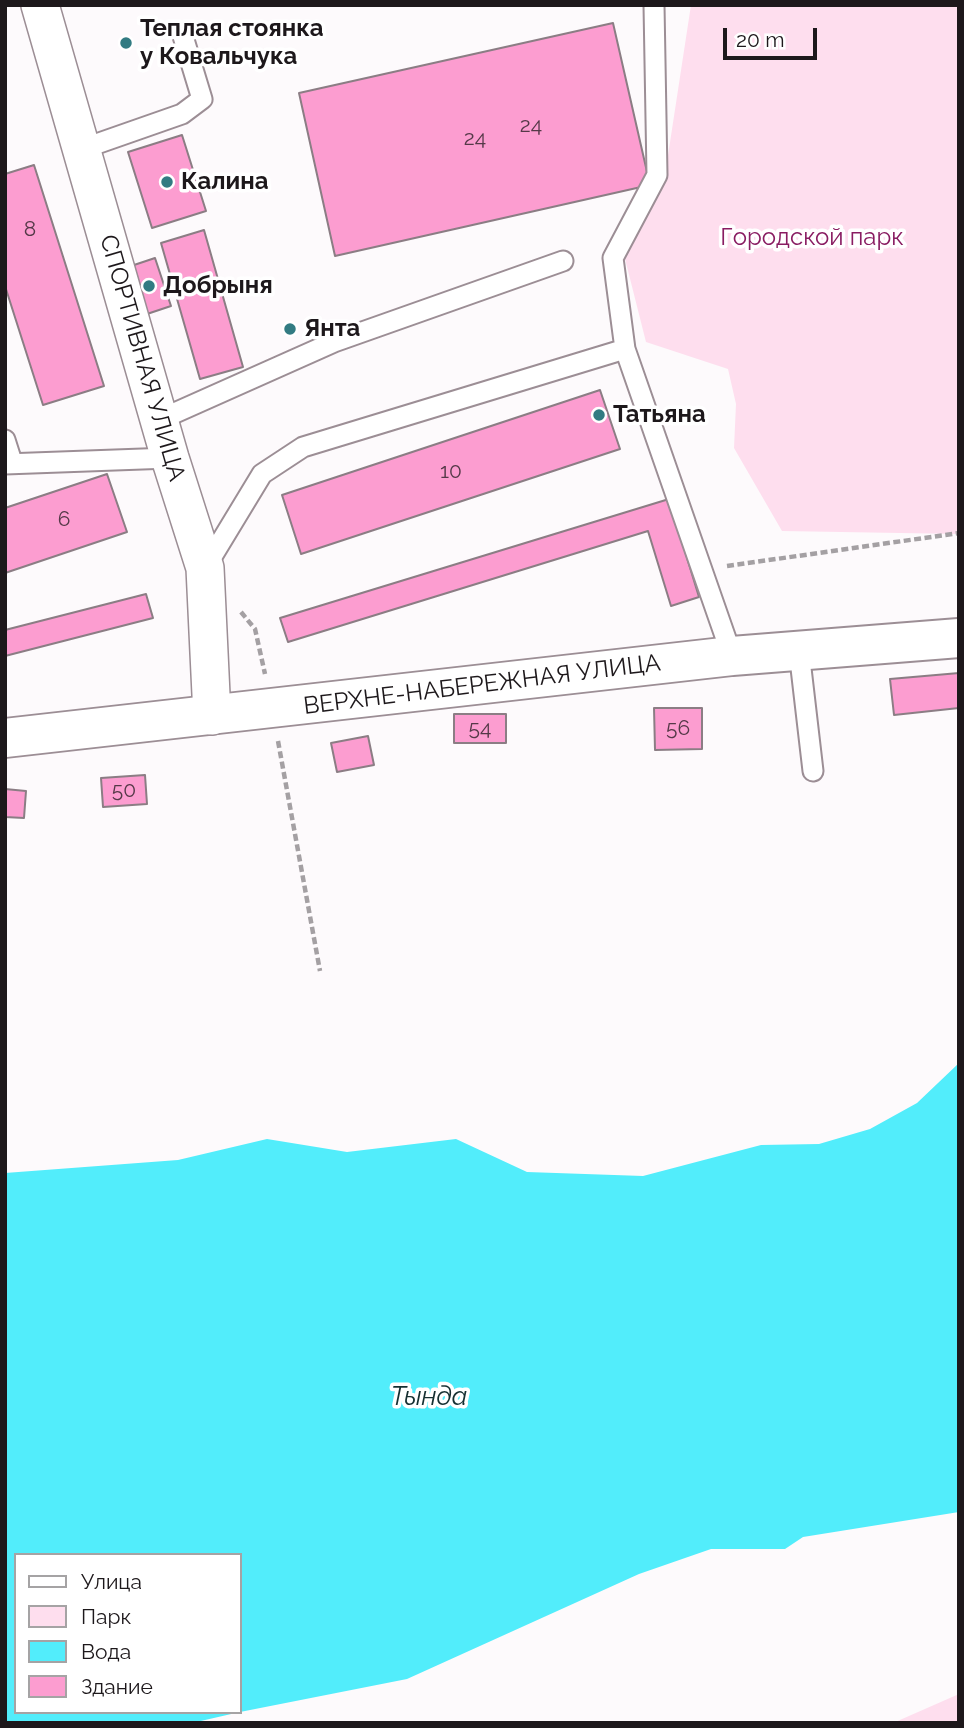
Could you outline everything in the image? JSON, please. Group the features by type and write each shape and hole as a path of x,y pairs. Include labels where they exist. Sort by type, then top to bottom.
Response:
{"street":[{"name":"СПОРТИВНАЯ УЛИЦА","path":"40,5 170,458 205,568 212,716"},
{"name":"ВЕРХНЕ-НАБЕРЕЖНАЯ УЛИЦА","path":"5,738 732,656 959,638"}],"lane":[{"path":"654,5 657,175 614,258 625,349 732,656"},
{"path":"82,149 182,114 202,99 182,33"},
{"path":"159,420 334,342 563,261"},
{"path":"205,568 262,474 303,447 625,349"},
{"path":"5,440 9,463 170,458"},
{"path":"799,651 813,771"}],"path":[{"path":"702,570 959,533"},
{"path":"239,609 255,629 320,971"}],"green space":[{"name":"Городской парк","path":"691,5 959,5 959,534 782,531 734,448 736,404 728,369 646,342 622,247 665,175"},
{"path":"959,1694 959,1723 893,1723"}],"water":[{"name":"Тында","path":"959,1063 959,1512 803,1537 785,1549 711,1549 639,1574 407,1679 242,1712 242,1553 14,1553 14,1714 231,1714 192,1723 5,1723 5,1173 178,1160 267,1139 347,1152 456,1139 527,1172 643,1176 761,1145 819,1144 870,1129 917,1103"}],"building":[{"path":"613,23 650,185 335,256 299,93"},
{"name":"Калина","path":"182,135 206,211 152,228 128,152"},
{"path":"34,165 104,386 43,405 5,286 5,174"},
{"path":"204,230 243,367 200,379 161,243"},
{"name":"Добрыня","path":"155,258 171,306 144,315 128,267"},
{"path":"600,390 620,449 301,554 282,495"},
{"path":"107,474 127,532 5,573 5,508"},
{"path":"669,499 699,597 671,606 648,531 288,642 280,618"},
{"path":"146,594 153,618 5,656 5,630"},
{"path":"959,673 959,708 894,715 890,679"},
{"path":"654,708 702,708 702,749 655,750"},
{"path":"454,714 506,714 506,743 454,743"},
{"path":"368,736 374,765 337,772 331,743"},
{"path":"145,775 147,804 103,807 101,778"},
{"path":"5,789 26,791 24,818 5,817"}],"place":[{"name":"Теплая стоянка у Ковальчука","path":"126,43"},
{"name":"Калина","path":"167,182"},
{"name":"Добрыня","path":"149,286"},
{"name":"Янта","path":"290,329"},
{"name":"Татьяна","path":"599,415"}]}
